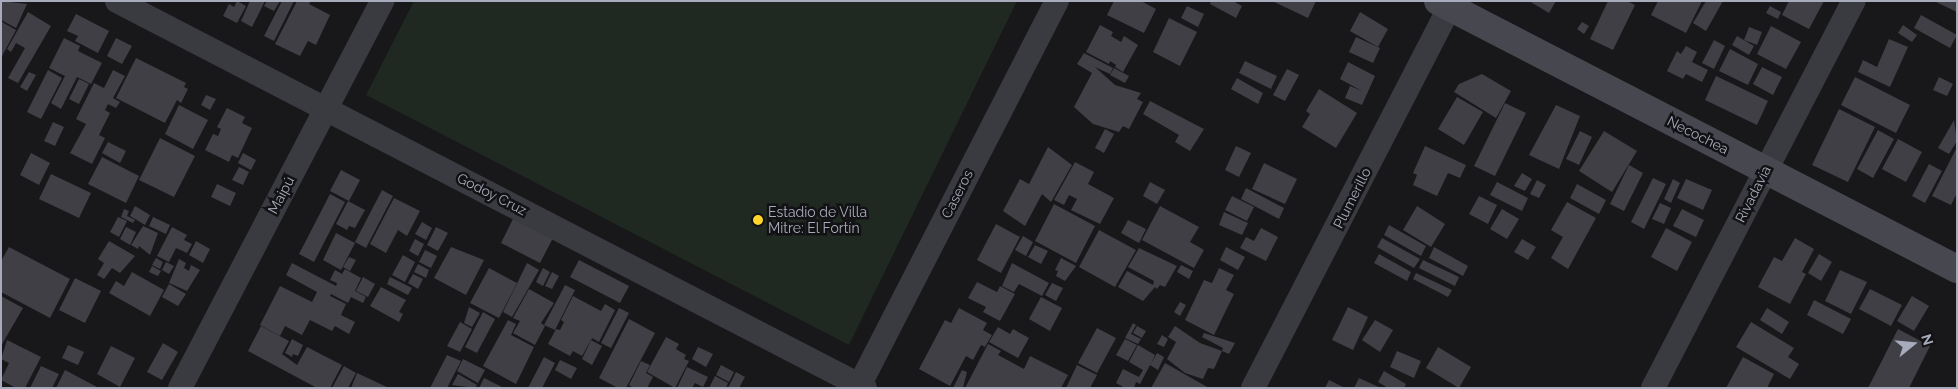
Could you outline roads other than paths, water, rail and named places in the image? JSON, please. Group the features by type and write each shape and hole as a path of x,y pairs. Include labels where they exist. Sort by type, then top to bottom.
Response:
{"main road":[{"name":"Necochea","path":"1444,4 1957,269"}],"street":[{"name":"Godoy Cruz","path":"118,1 861,387"},
{"name":"Maipú","path":"180,388 382,1"},
{"name":"Caseros","path":"861,387 1057,1"},
{"name":"Rivadavia","path":"1653,388 1854,1"},
{"name":"Plumerillo","path":"1253,388 1444,4"}],"place":[{"name":"Estadio de Villa Mitre: El Fortín","path":"758,220"}]}
